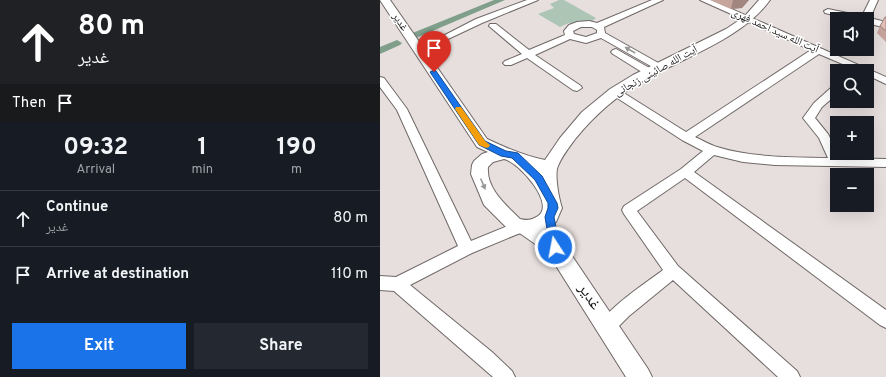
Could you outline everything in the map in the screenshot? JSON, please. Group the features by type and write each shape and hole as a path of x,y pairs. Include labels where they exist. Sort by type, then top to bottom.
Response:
{"main road":[{"name":"غدیر","path":"385,0 482,143 504,154"},
{"name":"آیت الله صائینی زنجانی","path":"548,167 564,142 587,115 615,92 730,31 748,19 764,0"},
{"path":"482,143 484,162"},
{"path":"550,217 540,224 523,227 514,224 490,200 479,174 480,165 493,156 504,154 515,156 539,178 553,208 550,217 555,247"},
{"path":"522,161 548,167 550,199"},
{"name":"غدیر","path":"523,227 555,247 640,377"}],"street":[{"path":"445,37 479,21 534,0"},
{"path":"641,0 649,4"},
{"path":"508,63 570,36 580,40 598,33 649,4 659,0"},
{"name":"آیت الله سید احمد فهری","path":"704,0 851,64"},
{"path":"869,12 874,0"},
{"path":"828,11 832,12"},
{"path":"874,22 886,25"},
{"path":"570,36 568,31 576,25 590,24 598,33 654,70"},
{"path":"493,26 528,54 577,88"},
{"path":"686,138 818,50"},
{"name":"آیت الله سید احمد فهری","path":"874,75 886,81"},
{"path":"380,80 402,109 467,249"},
{"path":"615,92 686,138 712,150 743,158 886,163"},
{"path":"830,94 818,105 809,118 824,137 836,162"},
{"path":"712,150 685,172 629,210 673,271 791,377"},
{"path":"685,172 886,320"},
{"path":"380,283 397,284 467,249 523,227"},
{"path":"607,326 623,311 673,271"},
{"path":"397,284 486,358 506,377"}],"path":[{"path":"418,49 445,37"}],"green space":[{"path":"559,0 564,0 596,18 590,23 569,23 560,27 538,14 554,8 550,4"}],"building":[{"path":"886,17 886,31 880,26"}],"waterway":[{"path":"413,36 501,0"},
{"path":"380,51 397,43"}],"slow traffic":[{"path":"459,109 482,143 486,145"}],"route":[{"path":"434,72 482,143 504,154 510,154 519,158 539,178 552,203 553,208 550,217 555,247"}]}
